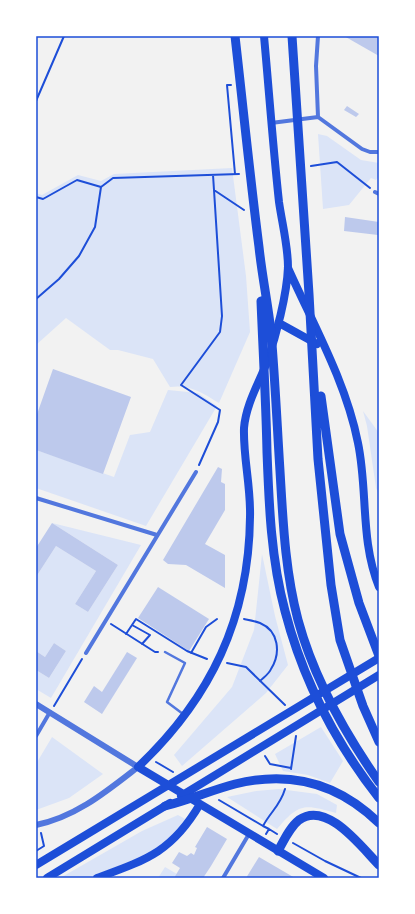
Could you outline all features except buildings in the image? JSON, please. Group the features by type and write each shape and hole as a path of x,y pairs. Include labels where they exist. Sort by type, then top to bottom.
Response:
{"highway":[{"path":"235,36 259,248 270,330 283,523 293,597 299,622 314,667 340,722 379,782"},
{"path":"292,36 318,446 335,617 346,662 379,742"},
{"path":"259,248 270,519 284,610 306,675 330,728 355,766 379,798"},
{"path":"309,294 328,458 340,534 348,569 379,657"},
{"path":"165,806 239,783 275,777 292,776 333,790 354,802 379,823"},
{"path":"278,851 299,820 312,816 320,816 334,821 379,865"}],"main road":[{"path":"264,36 271,123 288,267 279,323 248,408 244,426 250,515 248,552 239,604 229,636 217,665 196,701 185,716 161,745 138,767 324,878"},
{"path":"288,267 346,398 354,425 362,468 367,545 370,562 379,587"},
{"path":"279,323 324,347"},
{"path":"36,865 379,657"},
{"path":"47,878 260,748 290,732 379,676"},
{"path":"102,877 138,863 167,845 181,833 200,804"}],"street":[{"path":"318,36 316,66 318,117"},
{"path":"271,123 318,117 362,149 370,152 379,152"},
{"path":"86,653 196,472"},
{"path":"36,498 157,535"},
{"path":"36,704 138,767 97,799 76,811 36,824"},
{"path":"36,736 50,712"},
{"path":"223,878 249,834"}],"lane":[{"path":"164,652 185,663 167,702 185,716"}],"path":[{"path":"36,101 64,36"},
{"path":"337,162 377,193"},
{"path":"36,299 59,279 79,256 95,227 101,187 113,178 235,174"},
{"path":"196,472 218,422 220,410 181,385 220,332 222,316 213,175"},
{"path":"36,197 43,199 77,180 101,187"},
{"path":"214,190 245,210"},
{"path":"126,634 136,619 199,658 212,660"},
{"path":"191,653 206,627 217,619"},
{"path":"105,620 154,652 164,652"},
{"path":"254,622 264,626 275,635 278,649 276,659 271,670 260,681"},
{"path":"132,625 150,635 142,644"},
{"path":"50,712 86,653"},
{"path":"226,663 246,667 290,710"},
{"path":"290,732 296,738 291,768 292,776"},
{"path":"260,748 270,764 291,768"},
{"path":"285,788 274,812 268,817 263,826 325,861 361,878"},
{"path":"262,842 269,829"},
{"path":"36,851 44,846 42,839"}],"shaded area":[{"path":"318,134 327,136 361,160 379,163 379,176 376,180 371,178 349,205 323,209"},
{"path":"232,168 246,276 250,332 219,403 190,388 177,386 170,387 153,359 118,350 110,350 66,318 36,345 36,193 42,195 78,175 101,181 114,174"},
{"path":"168,390 198,393 217,406 146,526 36,488 36,450 114,477 130,435 150,432"},
{"path":"363,411 379,433 379,495 376,488 367,426"},
{"path":"52,523 141,545 51,698 36,689 36,670 49,678 66,651 54,643 45,657 36,651 36,577 56,546 96,571 75,604 88,612 118,565"},
{"path":"262,554 275,616 288,665 266,693 182,766 174,755 232,687 254,630"},
{"path":"321,727 343,761 330,783 308,775 283,771 275,754"},
{"path":"52,737 103,774 69,798 36,810 36,764"},
{"path":"279,789 317,794 337,805 336,813 316,808 303,808 291,814 277,829 227,797 256,791"},
{"path":"178,815 185,819 174,835 146,855 88,878 60,878 142,831"},
{"path":"165,867 177,874 174,878 158,878"}]}
